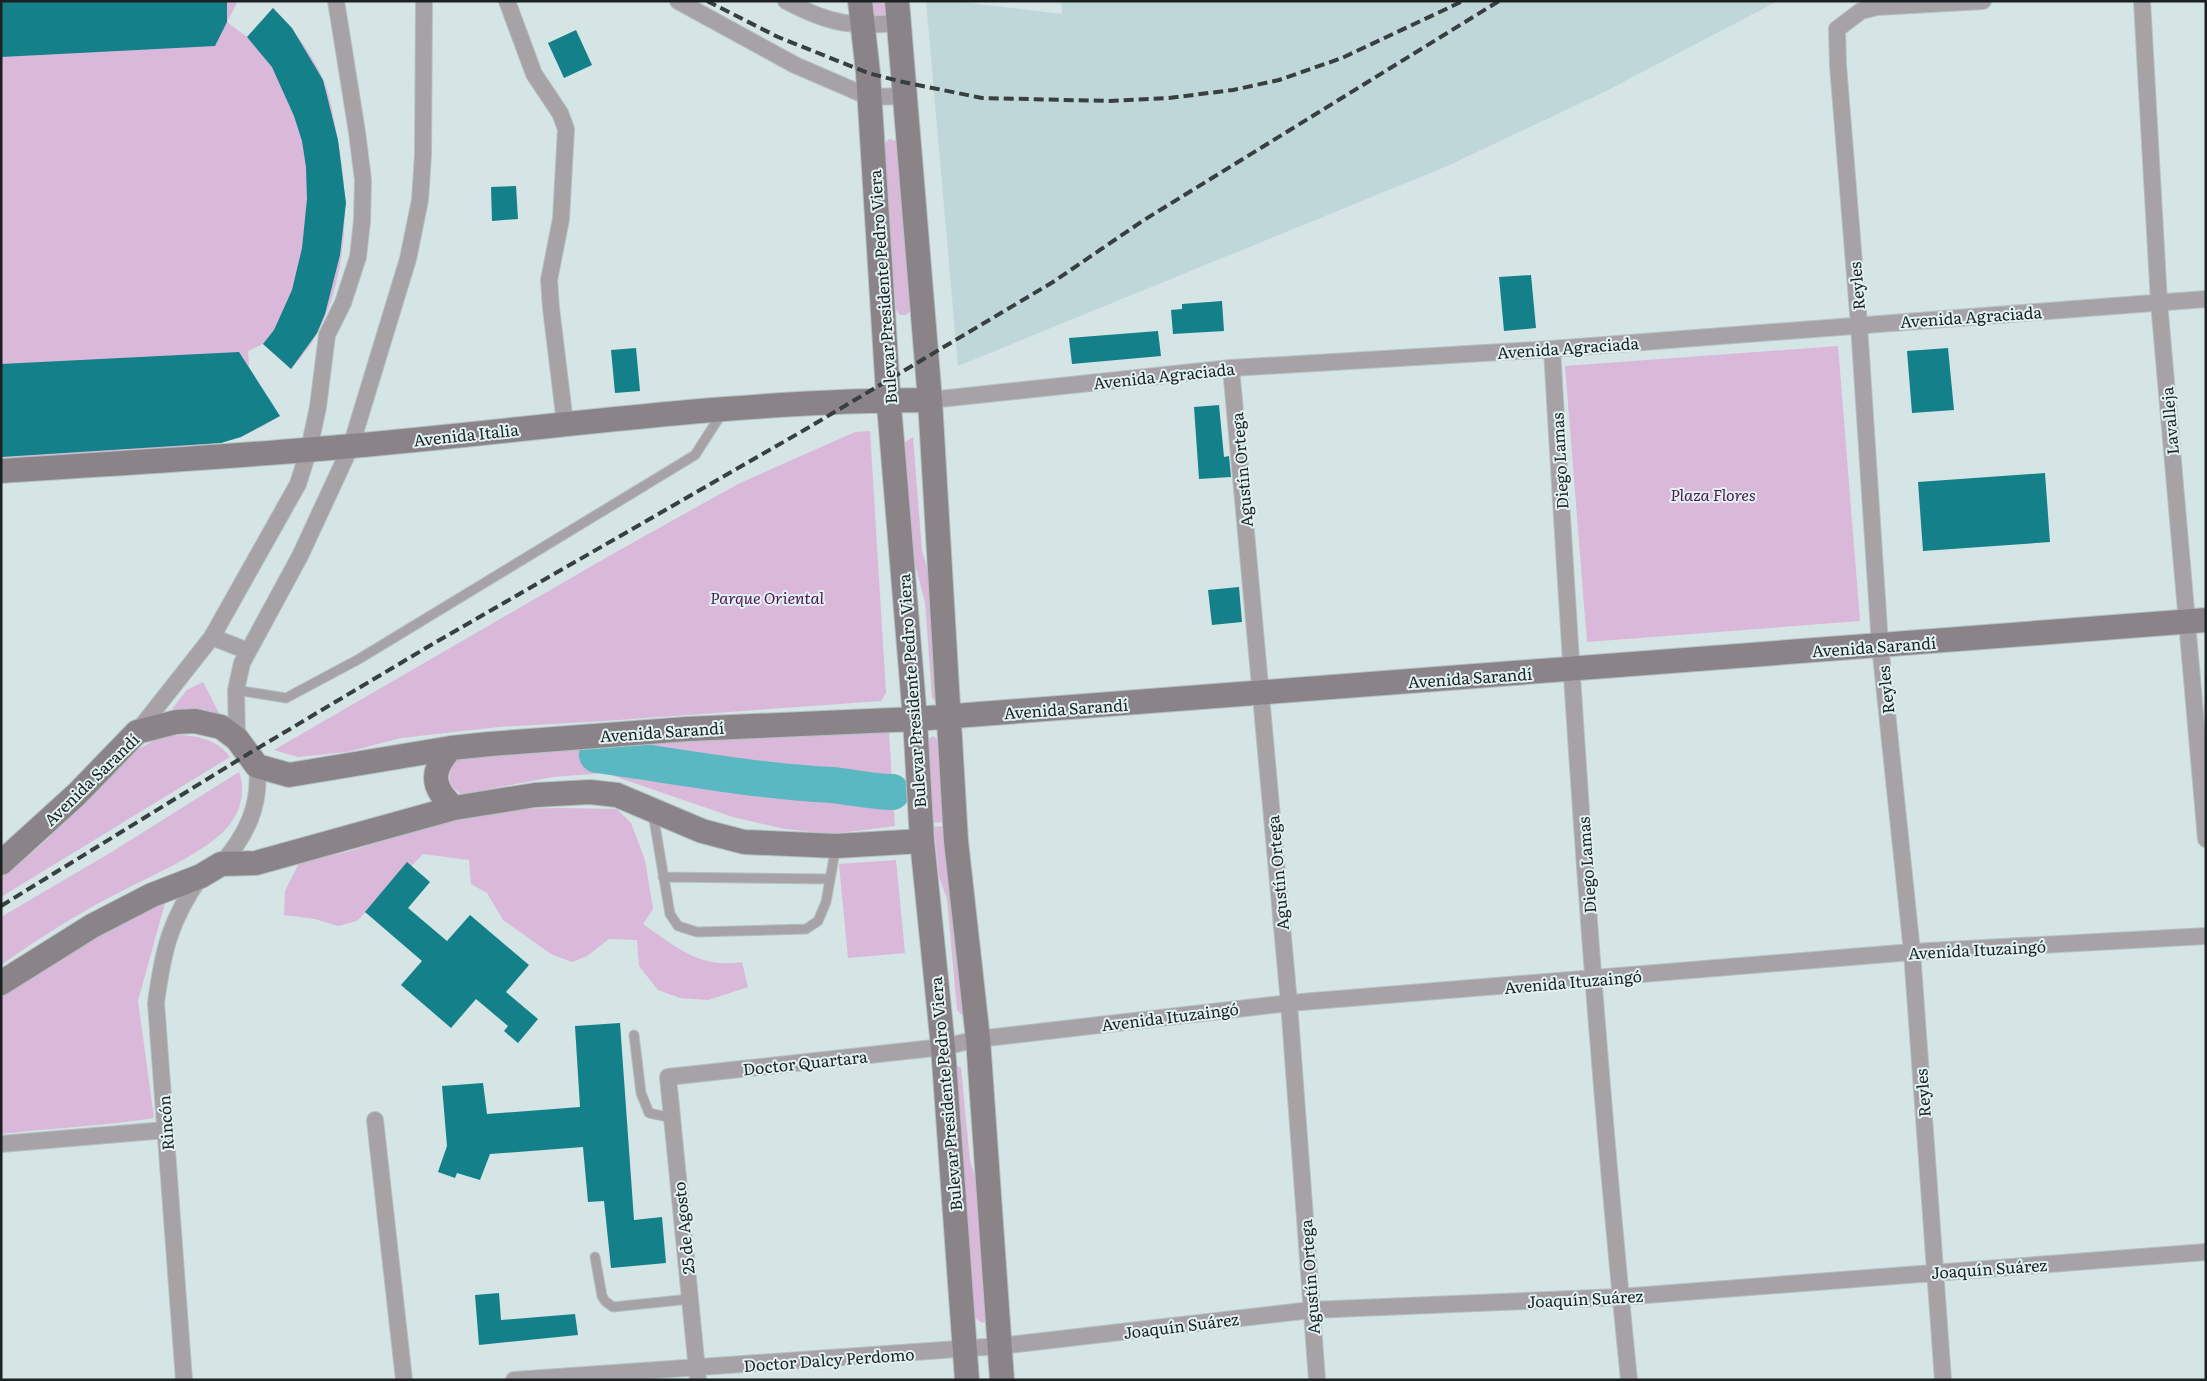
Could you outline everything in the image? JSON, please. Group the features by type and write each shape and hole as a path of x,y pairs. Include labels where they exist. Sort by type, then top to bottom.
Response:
{"street":[{"path":"137,732 212,637 298,484 309,449 318,407 327,335 343,303 355,266 362,220 363,180 336,1"},
{"path":"237,739 236,690 242,663 300,556 351,446 408,259 420,200 424,112 424,1"},
{"path":"507,1 534,74 560,113 566,129 561,219 549,280 565,423"},
{"path":"678,1 795,65 869,97 904,96"},
{"path":"786,1 812,15 835,23 862,26 898,12 930,400 956,841 978,1039 1002,1380"},
{"name":"Bulevar Presidente Pedro Viera","path":"860,1 869,97 889,400 915,719 922,841 943,1047 967,1380"},
{"name":"Reyles","path":"1943,1380 1912,952 1880,645 1860,325 1838,64 1837,29 1861,10 1931,2 1983,1"},
{"name":"Lavalleja","path":"2142,1 2159,302 2196,621 2206,839"},
{"name":"Avenida Agraciada","path":"930,400 1232,368 1552,349 2206,299"},
{"name":"Diego Lamas","path":"1552,349 1571,669 1594,979 1620,1297 1629,1380"},
{"name":"Agustín Ortega","path":"1232,368 1289,1003 1317,1380"},
{"name":"Avenida Italia","path":"1,471 351,446 565,423 854,400 930,400"},
{"name":"Avenida Sarandí","path":"1,863 77,794 137,732 176,722 195,721 221,727 237,739 257,766 289,775 451,748 687,729 915,719 2196,621"},
{"path":"212,637 248,651"},
{"path":"451,748 439,761 435,778 441,796 454,808"},
{"name":"Rincón","path":"184,1380 156,1003 168,938 176,918 211,870 242,838 254,810 259,785 257,766"},
{"path":"1,983 92,926 152,894 211,870 256,863 454,808 534,795 590,792 617,795 702,831 744,842 836,846 922,841"},
{"name":"Avenida Ituzaingó","path":"943,1047 978,1039 1289,1003 1912,952 2206,936"},
{"name":"Doctor Quartara","path":"668,1077 943,1047"},
{"name":"25 de Agosto","path":"668,1077 697,1374"},
{"path":"374,1120 404,1380"},
{"path":"1,1144 166,1130"},
{"name":"Joaquín Suárez","path":"965,1349 1311,1310 1620,1297 2206,1252"},
{"name":"Doctor Dalcy Perdomo","path":"514,1380 697,1374 965,1349"}],"lane":[{"path":"236,690 286,698 359,660 695,456 723,411"},
{"path":"652,811 670,914 678,926 697,932 806,929 818,921 826,902 836,846"},
{"path":"663,876 830,879"},
{"path":"634,1035 641,1093 649,1113 672,1118"},
{"path":"595,1257 602,1296 613,1307 690,1299"}],"shaded area":[{"path":"926,1 954,1 1062,14 1061,1 1778,1 1604,92 1445,167 958,366"}],"green space":[{"path":"1,1 238,1 227,22 247,37 273,8 307,50 328,91 341,156 345,207 344,233 336,284 328,309 318,332 302,356 291,369 263,344 248,351 249,367 280,416 241,436 202,446 162,450 1,458"},
{"path":"871,1 887,1 888,18 873,20"},
{"path":"889,139 897,141 912,309 906,315 900,315 896,310 882,147"},
{"name":"Plaza Flores","path":"1838,346 1860,621 1587,642 1565,366"},
{"name":"Parque Oriental","path":"870,431 886,693 881,701 499,727 401,738 347,752 298,757 274,750 616,552 738,484 855,432"},
{"path":"913,437 922,551 934,590 938,703 932,698 925,602 912,553 904,450 905,442"},
{"path":"203,682 221,717 204,709 172,709 187,690"},
{"path":"845,729 889,733 895,826 832,834 785,829 733,817 605,773 553,777 473,792 465,796 454,789 450,780 451,770 458,759"},
{"path":"164,735 192,736 209,740 224,750 230,757 1,897 1,878 42,844 133,752"},
{"path":"933,736 937,739 943,822 933,823 927,740"},
{"path":"239,772 242,797 237,813 227,828 210,843 185,859 73,918 1,965 1,917 110,853"},
{"path":"507,809 617,809 631,823 645,860 653,909 643,924 678,948 701,959 713,962 742,962 748,987 708,1000 680,998 658,990 639,966 637,940 609,939 587,956 572,962 551,954 503,920 487,893 471,884 469,860 423,854 357,921 338,926 315,919 284,915 285,891 299,863 347,852 447,821"},
{"path":"943,826 965,1013 962,1015 957,1010 947,899 939,877 934,827"},
{"path":"896,860 905,953 848,958 839,864"},
{"path":"166,899 138,1001 154,1118 1,1134 1,997 61,954"},
{"path":"956,1065 961,1068 970,1161 982,1199 987,1321 982,1323 974,1317"}],"building":[{"path":"1,1 227,1 227,22 215,46 1,57"},
{"path":"273,8 292,28 323,80 338,140 346,203 340,255 325,314 317,333 291,369 263,344 274,330 292,290 302,248 307,199 306,167 302,141 294,116 272,67 247,37"},
{"path":"576,30 592,65 564,78 548,43"},
{"path":"516,186 518,219 492,221 491,187"},
{"path":"1531,275 1536,328 1504,331 1499,277"},
{"path":"1222,301 1224,331 1173,334 1171,310 1182,309 1182,304"},
{"path":"1158,331 1161,356 1072,364 1069,338"},
{"path":"636,348 640,391 615,393 611,350"},
{"path":"1948,348 1954,410 1912,413 1907,351"},
{"path":"239,352 280,416 241,437 221,443 1,457 1,364"},
{"path":"1219,405 1224,457 1229,456 1231,477 1199,479 1194,407"},
{"path":"2045,473 2050,542 1923,551 1918,482"},
{"path":"1239,587 1242,622 1212,625 1208,590"},
{"path":"407,862 430,882 408,908 447,941 470,915 529,965 506,992 538,1019 518,1043 504,1031 508,1026 476,999 451,1028 401,985 422,961 365,912"},
{"path":"620,1023 634,1220 662,1217 666,1263 611,1268 604,1201 588,1202 583,1147 490,1154 480,1180 457,1173 455,1178 438,1172 447,1146 442,1086 483,1083 487,1114 580,1107 575,1026"},
{"path":"499,1293 501,1320 575,1314 578,1335 479,1345 475,1295"}],"waterway":[{"path":"597,755 744,777 892,792"}],"railway":[{"path":"707,1 778,37 868,73 903,82 982,98 1110,101 1169,98 1233,90 1279,80 1342,58 1463,1"},
{"path":"1,906 248,754 436,642 806,429 1053,282 1144,220 1499,1"}]}
